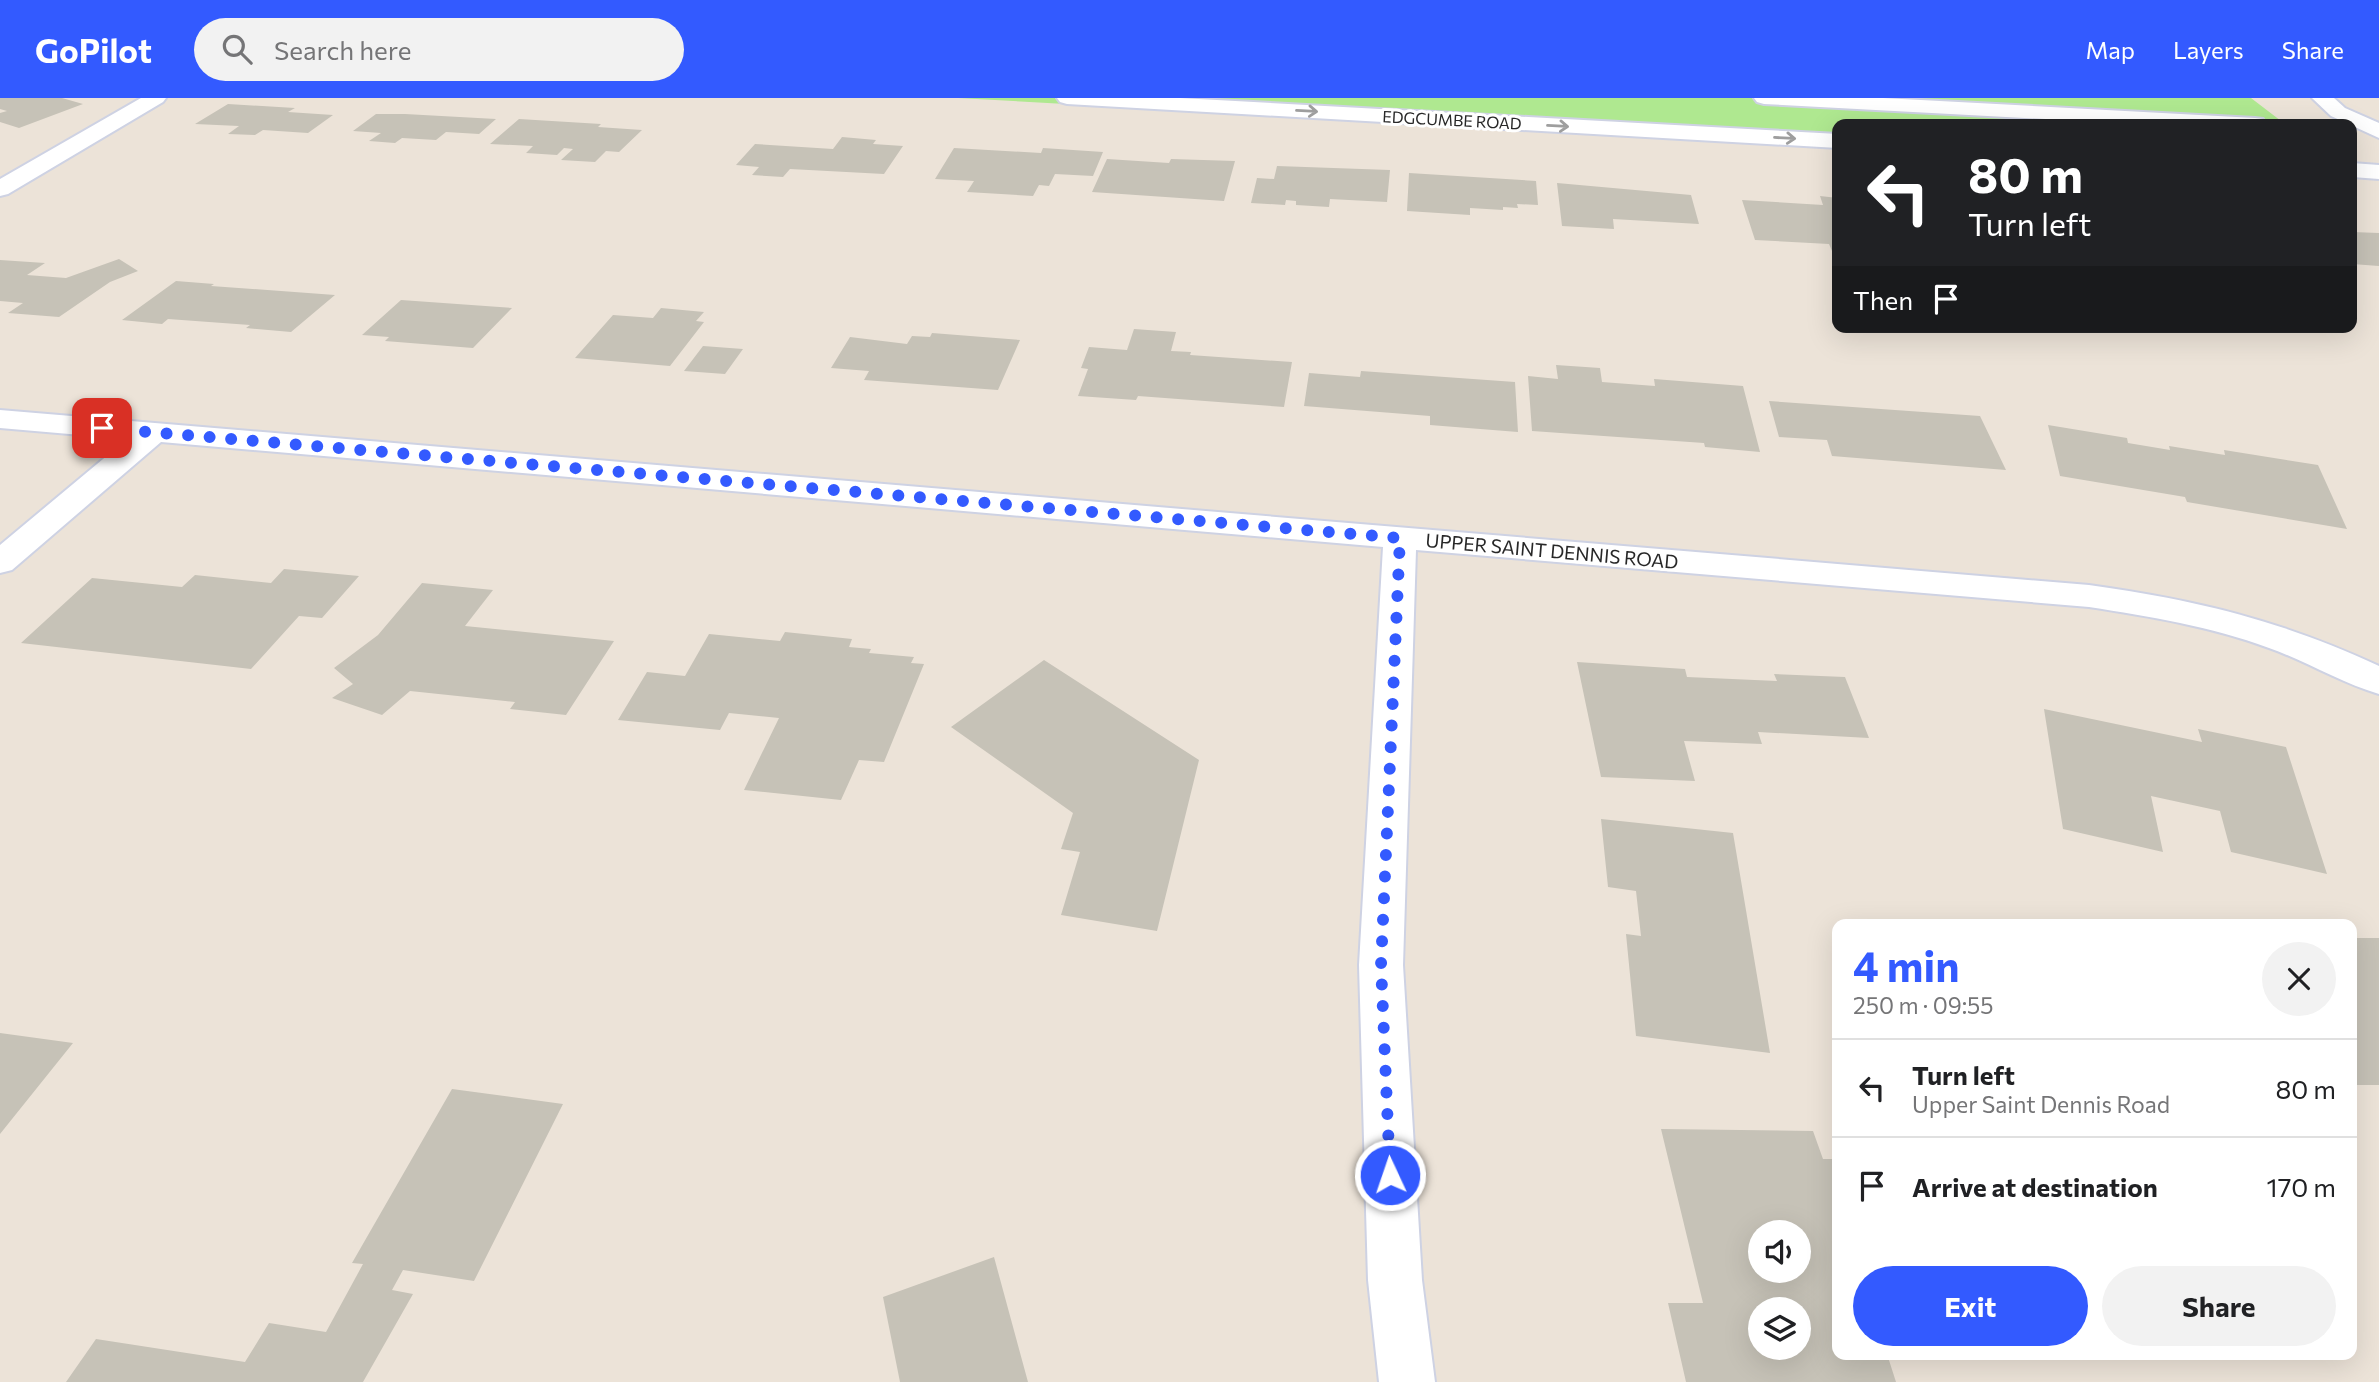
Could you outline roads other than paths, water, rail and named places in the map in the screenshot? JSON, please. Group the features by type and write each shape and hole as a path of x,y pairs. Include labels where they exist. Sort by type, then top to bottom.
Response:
{"street":[{"path":"0,189 156,98"},
{"name":"EDGCUMBE ROAD","path":"1067,98 1832,141"},
{"path":"1764,98 2161,119"},
{"path":"2322,98 2338,112 2353,119"},
{"path":"2358,98 2377,114 2379,131"},
{"path":"2357,121 2379,131"},
{"path":"2357,130 2379,131"},
{"path":"2357,170 2379,172"},
{"name":"UPPER SAINT DENNIS ROAD","path":"0,419 2089,596 2185,610 2261,632 2338,661 2379,681"},
{"path":"0,562 154,432"},
{"path":"1400,538 1381,965 1395,1280 1407,1382"}]}
